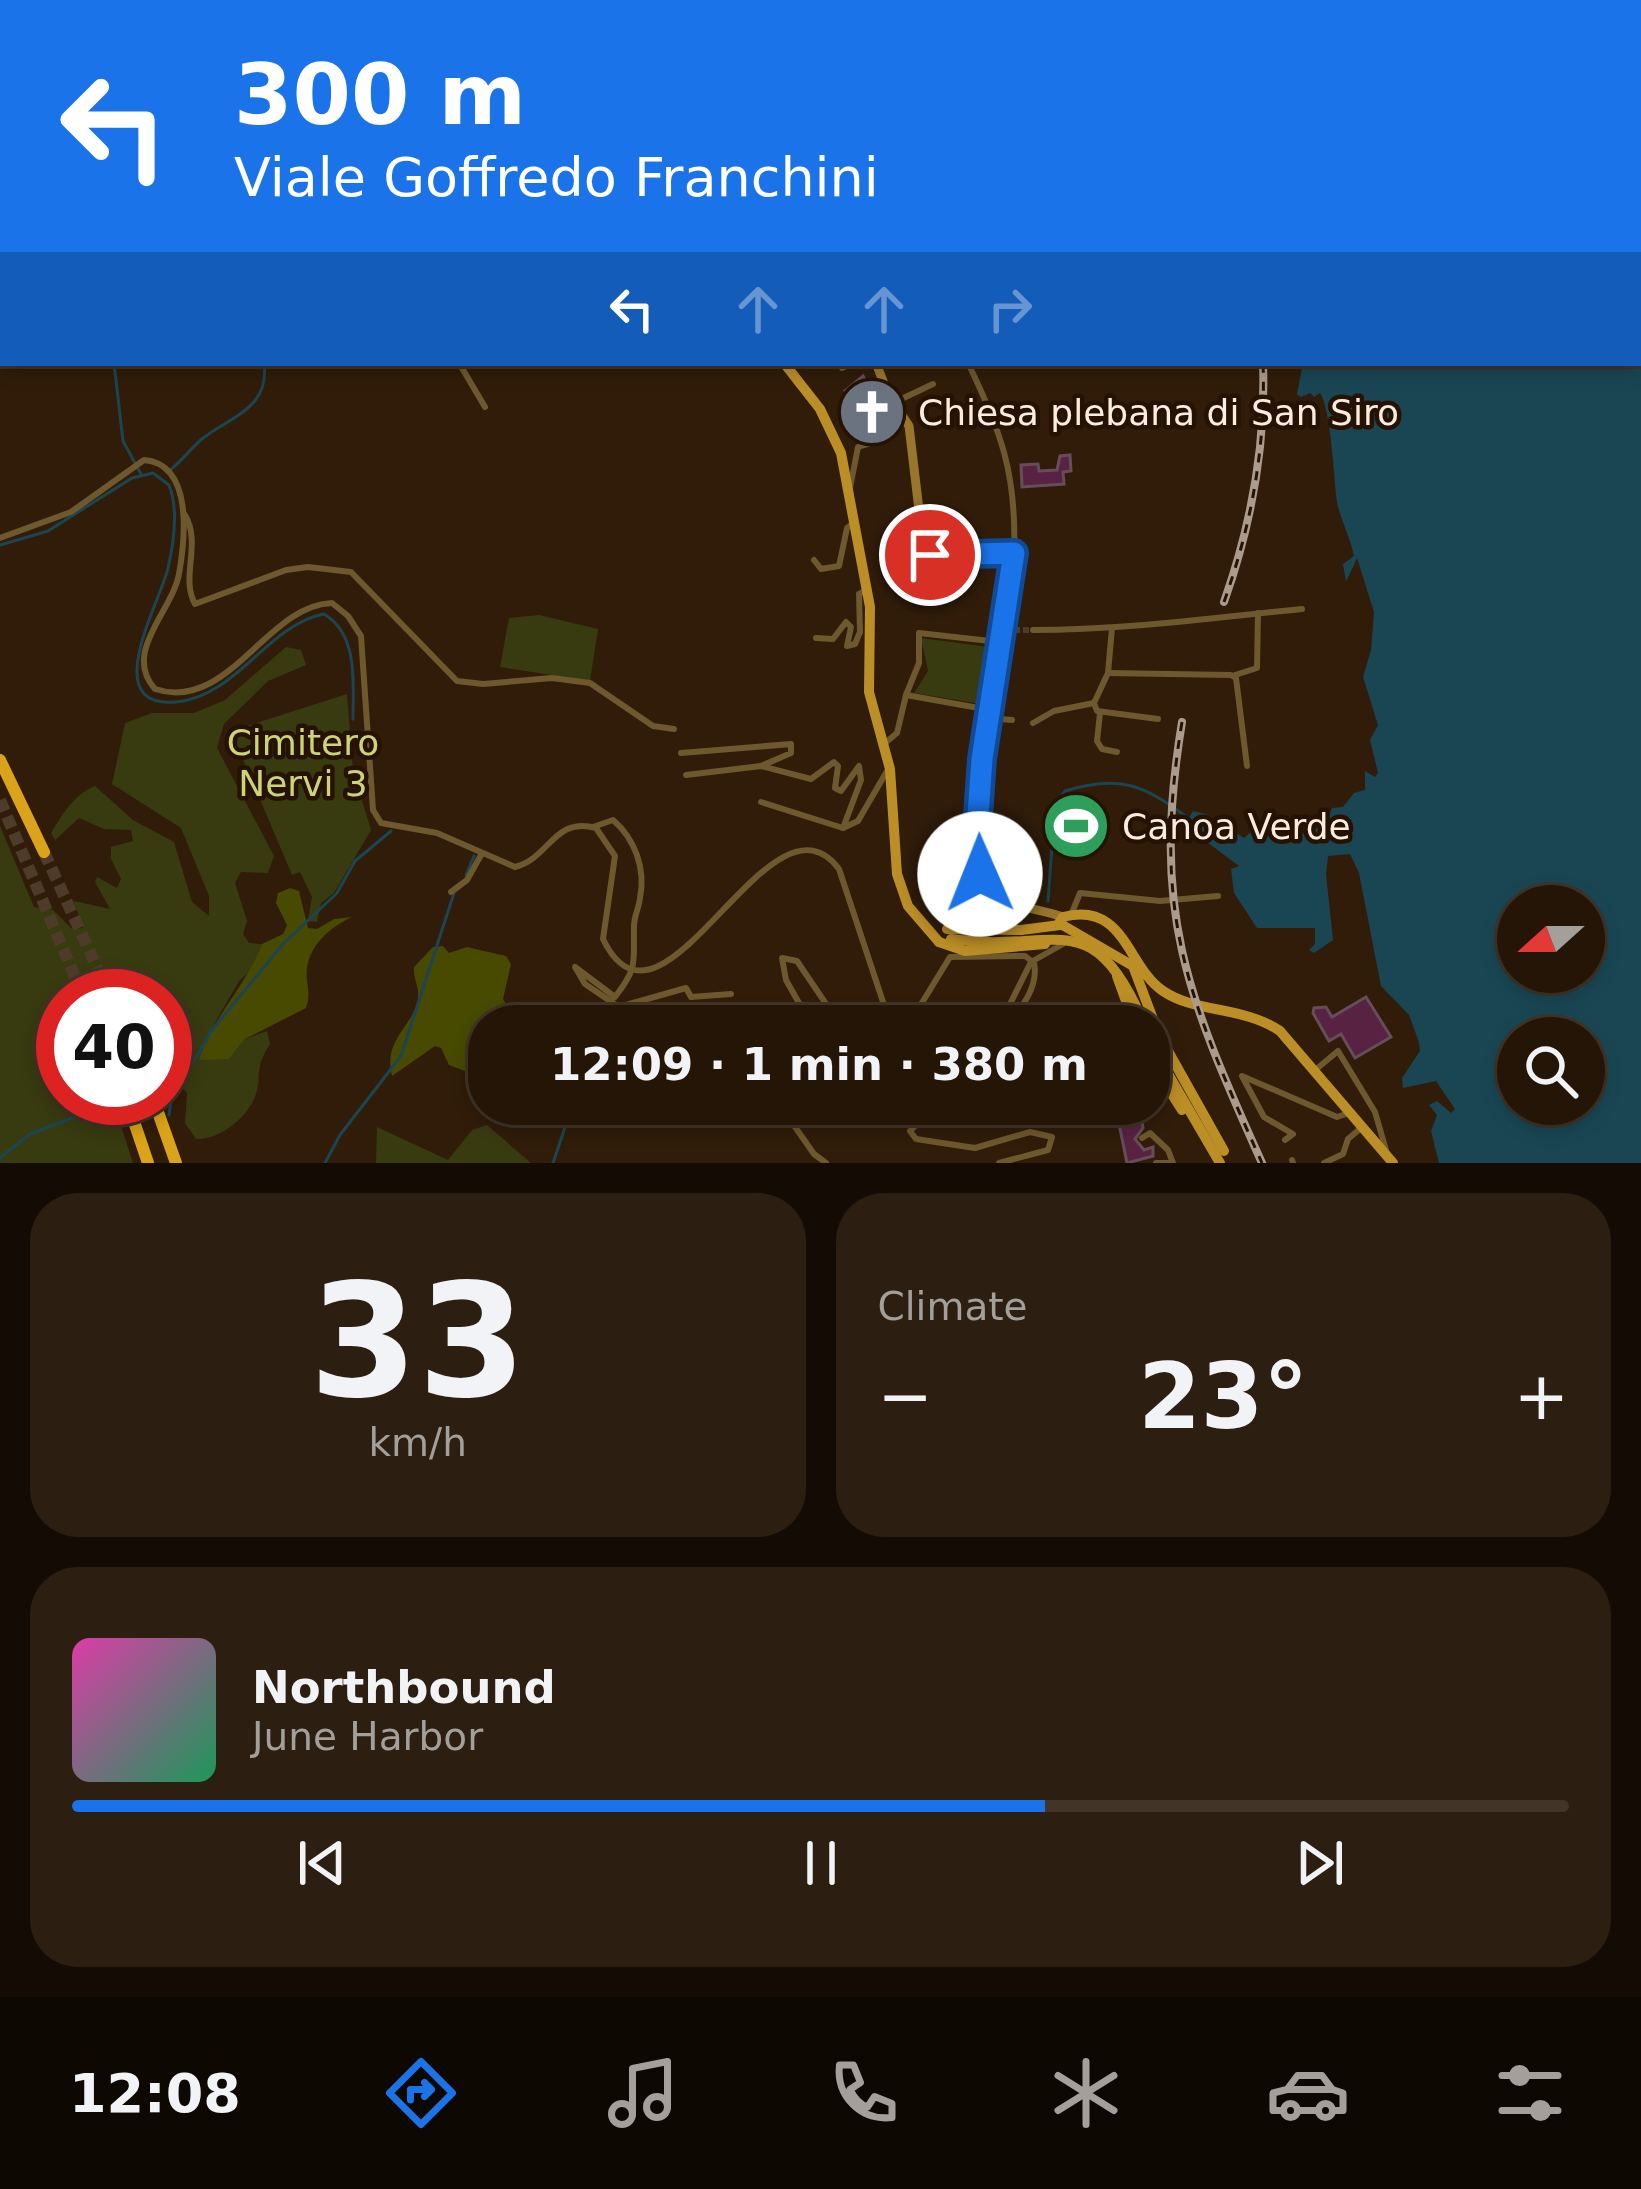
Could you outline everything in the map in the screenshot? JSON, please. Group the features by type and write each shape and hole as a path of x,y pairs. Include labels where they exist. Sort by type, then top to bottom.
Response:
{"highway":[{"path":"0,760 44,852"},
{"path":"135,1125 147,1159"},
{"path":"164,1125 176,1163"}],"main road":[{"path":"786,366 827,420 841,454 867,590 869,692 890,769 897,874 904,897 920,920 950,934 1077,941 1109,961 1135,1005"},
{"path":"950,934 1021,930 1060,921 1114,928 1136,964 1159,1035 1222,1157"},
{"path":"1060,921 1136,964 1167,994 1267,1022 1390,1162"},
{"path":"950,934 964,951 1060,942 1083,935"},
{"path":"1114,955 1127,1005"},
{"path":"1170,1070 1222,1157"},
{"path":"1170,1076 1196,1126"},
{"path":"1170,1088 1196,1126 1232,1163"}],"street":[{"path":"461,366 485,406"},
{"path":"842,368 847,366"},
{"path":"877,366 909,426 924,552 1014,553"},
{"path":"950,934 977,866 980,786 1002,643 1009,630 1014,553 1010,464 997,421 970,366"},
{"path":"849,493 858,447 887,438 896,406 933,384"},
{"path":"0,538 71,512 144,460 166,468 176,481 183,512 179,576 145,648 147,680 167,693 184,691 241,663 297,613 332,603 361,636 367,662 373,810 390,827 437,833 505,867 524,866 558,832 613,820 638,852 642,894 633,922 636,968 613,998 574,969 585,984 611,1003 638,1004 686,988 691,997 731,994"},
{"path":"183,512 192,527 190,583 195,604 286,570 329,570 358,578 457,681 483,684 552,678 590,683 653,726 674,728"},
{"path":"814,560 821,569 839,566 847,528 855,522"},
{"path":"816,638 832,639 846,622 851,627 848,646 855,644 860,632 859,594 867,590"},
{"path":"1033,630 1112,628 1302,609"},
{"path":"1108,673 1232,675 1255,671 1258,613"},
{"path":"1094,704 1108,673 1112,628"},
{"path":"884,745 897,733 919,663 919,633 1002,643"},
{"path":"1232,675 1240,699 1247,766"},
{"path":"906,695 1012,720"},
{"path":"1094,704 1100,713 1097,741 1102,749 1117,752"},
{"path":"1033,723 1054,711 1094,704"},
{"path":"1100,713 1157,718"},
{"path":"681,753 791,744 791,753 761,766 686,775"},
{"path":"761,766 811,779 834,762 838,766 835,788 841,791 859,766 861,780 844,828"},
{"path":"761,802 844,828 858,821 890,769"},
{"path":"593,827 615,856 603,939 618,961 654,968 676,957 779,857 814,851 839,868 884,1005"},
{"path":"451,892 467,880 479,857"},
{"path":"977,866 999,897 1060,921 1080,893 1160,901 1218,896"},
{"path":"1010,1005 1031,962 1060,942"},
{"path":"920,1005 950,957 1021,956 1034,963 1031,990 1019,1005"},
{"path":"800,1005 786,980 782,958 797,961 827,1005"},
{"path":"1313,1071 1338,1051 1376,1112 1390,1162"},
{"path":"1285,1140 1294,1134 1264,1117 1240,1080 1243,1075 1337,1117 1349,1113"},
{"path":"794,1125 826,1163"},
{"path":"917,1125 910,1131 916,1139 975,1148 1030,1132 1052,1137 1048,1150 999,1163"},
{"path":"1324,1163 1342,1154 1348,1139 1361,1128"},
{"path":"1153,1139 1168,1150 1170,1163 1156,1163"}],"green space":[{"path":"539,615 598,629 590,681 500,667 509,618"},
{"path":"921,638 996,648 987,705 914,693 928,671"},
{"path":"286,647 301,650 306,665 268,681 224,724 217,748 274,856 268,873 241,872 235,883 247,921 243,934 249,943 262,944 254,968 239,981 204,1042 234,1053 245,1039 267,1031 270,1044 251,1105 222,1132 205,1138 196,1139 186,1125 192,1125 192,969 36,969 36,1125 121,1125 133,1163 0,1163 0,826 34,907 53,910 72,929 83,928 74,901 110,909 95,882 97,877 117,888 121,879 111,847 133,841 131,830 104,829 79,818 55,840 51,833 64,812 95,786 133,820 174,842 192,902 209,916 209,896 181,828 112,784 125,723 152,713 194,713 225,700"},
{"name":"Cimitero Nervi 3","path":"347,694 353,771 371,830 334,893 321,903 317,922 308,921 312,897 300,872 292,875 231,731"},
{"path":"487,1125 531,1163 376,1163 377,1127 448,1160 472,1130"}],"shaded area":[{"path":"290,888 299,891 308,928 352,917 330,931 313,951 307,968 306,1008 245,1039 229,1059 199,1060 262,944 283,934 287,925 276,903 278,893"},
{"path":"443,946 449,953 467,947 506,956 511,964 503,999 507,1005 468,1005 465,1071 449,1065 441,1048 435,1046 392,1076 392,1051 416,1006 414,967 433,947"}],"water":[{"path":"1302,366 1641,366 1641,1163 1439,1163 1431,1131 1437,1115 1429,1105 1437,1101 1451,1113 1455,1109 1436,1081 1403,1088 1402,1078 1420,1051 1419,1042 1409,1015 1381,986 1359,873 1350,854 1328,856 1333,940 1314,953 1309,950 1315,944 1315,928 1257,928 1234,893 1231,869 1239,866 1184,825 1193,811 1244,838 1252,831 1272,835 1284,825 1293,835 1295,816 1302,833 1308,834 1327,821 1332,808 1343,807 1354,793 1365,790 1365,771 1375,777 1378,773 1370,740 1378,725 1363,677 1374,612 1357,558 1346,582 1343,564 1354,556 1337,502 1324,401 1320,393 1297,394"}],"building":[{"name":"Chiesa plebana di San Siro","path":"863,376 867,383 874,382 887,419 884,428 866,433 854,394 848,397 845,391"},
{"path":"1070,455 1071,471 1063,472 1064,484 1022,487 1021,465 1057,470 1060,456"},
{"path":"1366,997 1391,1037 1355,1058 1341,1034 1329,1041 1313,1013 1314,1008 1326,1007 1332,1017"},
{"path":"1119,1125 1142,1125 1135,1139 1144,1150 1153,1147 1153,1156 1127,1163"}],"waterway":[{"path":"114,366 123,441 141,474"},
{"path":"169,471 203,438 255,401 264,366"},
{"path":"0,545 48,531 132,478 153,473 169,485 174,526 168,568 140,650 140,689 153,700 198,697 286,632 324,614 349,647 353,719"},
{"path":"1048,901 1055,805 1065,791 1101,783 1131,786 1158,797 1188,818"},
{"path":"192,1064 212,1030 283,944 337,893 355,861 391,831"},
{"path":"466,875 474,856"},
{"path":"325,1163 340,1135 401,1056 454,893"},
{"path":"0,1158 30,1134 54,1125"},
{"path":"553,1163 566,1125"}],"tunnel":[{"path":"1014,630 1033,630"},
{"path":"0,800 72,969"},
{"path":"44,852 98,969"}],"railway":[{"path":"1224,602 1255,484 1263,366"},
{"path":"1182,722 1171,847 1182,950 1213,1049 1262,1163"}],"place":[{"name":"Chiesa plebana di San Siro","path":"872,412"},
{"name":"Canoa Verde","path":"1076,826"}],"route":[{"path":"930,555 1014,553 982,759 976,844 980,874"}]}
